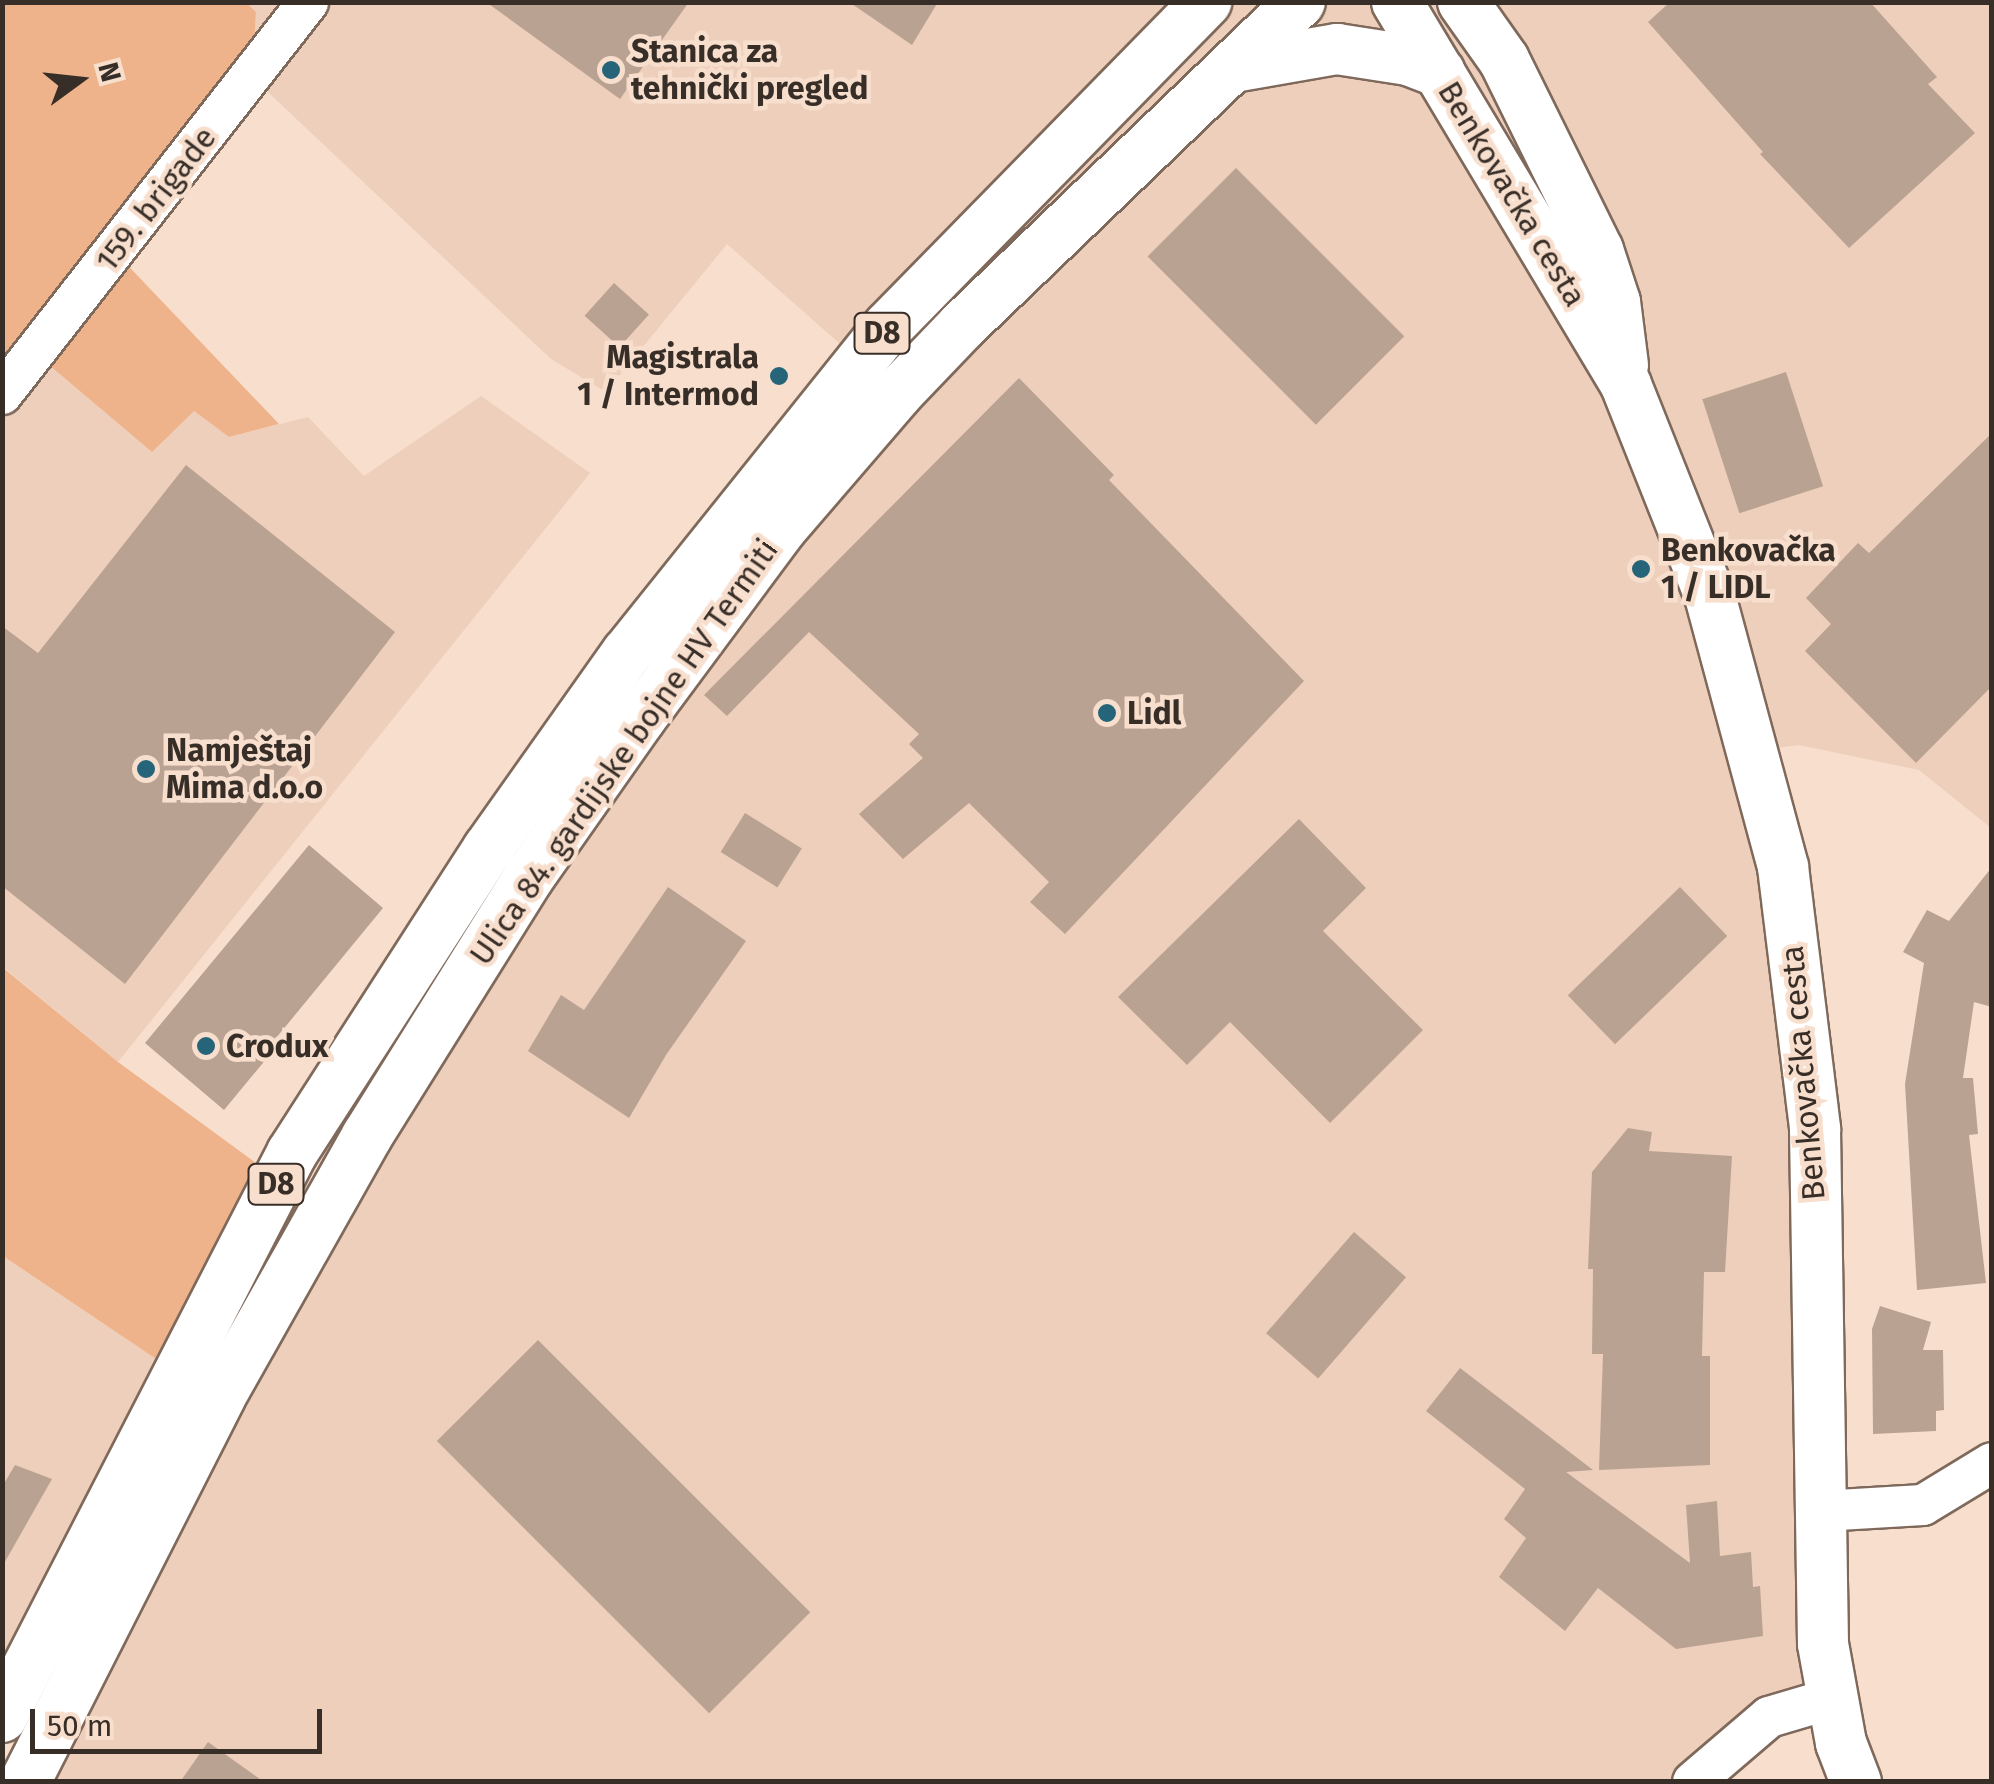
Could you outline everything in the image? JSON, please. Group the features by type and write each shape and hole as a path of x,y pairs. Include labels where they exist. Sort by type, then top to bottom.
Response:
{"main road":[{"name":"Ulica 84. gardijske bojne HV Termiti","path":"25,1782 220,1396 368,1136 540,861 781,529 897,394 962,326 1300,2"},
{"name":"Benkovačka cesta","path":"1398,2 1626,385 1710,596 1782,867 1815,1128 1822,1644 1841,1743 1856,1782"},
{"name":"Benkovačka cesta","path":"1463,2 1504,60 1598,250 1615,302 1626,385"},
{"path":"1486,2 1504,60"},
{"name":"Ulica 84. gardijske bojne HV Termiti","path":"2,1717 292,1153 488,849 627,653 888,327 1199,6"},
{"path":"1232,67 1337,49 1408,60 1440,72"}],"street":[{"name":"159. brigade","path":"2,394 308,2"},
{"path":"1821,1511 1923,1505 1992,1463"},
{"path":"1693,1782 1769,1717 1833,1698"}],"shaded area":[{"path":"3,3 247,3 256,12 252,77 115,252 279,424 229,437 194,411 152,452 35,353 3,394"},
{"path":"247,3 1991,3 1991,828 1919,770 1799,745 1753,751 1783,867 1833,1698 1693,1782 33,1782 367,1136 883,382 727,244 606,392 551,359 252,77 256,12"},
{"path":"34,353 194,411 229,437 308,417 364,476 481,396 590,473 118,1062 3,967 2,394"},
{"path":"2,967 118,1062 278,1179 177,1373 3,1256"},
{"path":"3,1256 177,1373 3,1717"}],"building":[{"name":"Stanica za tehnički pregled","path":"486,2 689,2 620,99"},
{"path":"849,2 938,2 912,45"},
{"path":"1670,2 1870,2 1937,77 1928,84 1975,133 1849,248 1760,154 1763,152 1648,22"},
{"path":"1236,168 1404,336 1316,425 1148,256"},
{"path":"614,283 649,314 619,347 585,316"},
{"path":"1786,372 1823,486 1739,513 1702,399"},
{"path":"1019,378 1114,475 1109,480 1304,681 1065,934 1030,902 1049,882 969,803 903,859 859,814 923,758 909,744 919,734 809,632 727,716 704,695"},
{"path":"1992,433 1992,686 1916,763 1805,651 1831,624 1806,598 1858,543 1869,553"},
{"name":"Namještaj Mima d.o.o","path":"186,465 395,632 125,984 2,886 2,626 38,653"},
{"path":"745,813 802,849 777,888 721,852"},
{"path":"1299,819 1366,888 1323,931 1423,1030 1330,1123 1230,1022 1187,1065 1118,997"},
{"path":"309,845 383,908 267,1049 272,1052 224,1110 145,1043"},
{"path":"1992,867 1992,1007 1974,1002 1963,1078 1973,1078 1978,1134 1969,1135 1986,1283 1917,1290 1905,1084 1924,963 1903,952 1927,910 1949,921"},
{"path":"668,887 746,941 666,1055 629,1118 528,1051 561,995 584,1010"},
{"path":"1680,887 1727,936 1615,1044 1568,995"},
{"path":"1628,1128 1652,1132 1649,1151 1732,1156 1725,1272 1704,1272 1702,1356 1710,1356 1710,1465 1599,1470 1603,1354 1592,1354 1593,1269 1588,1269 1592,1172"},
{"path":"1354,1232 1406,1277 1318,1378 1266,1333"},
{"path":"1880,1306 1931,1322 1923,1350 1943,1350 1944,1410 1936,1411 1936,1431 1873,1434 1872,1329"},
{"path":"538,1340 810,1612 709,1713 437,1441"},
{"path":"1460,1368 1593,1470 1566,1472 1690,1563 1686,1505 1717,1501 1720,1556 1751,1552 1753,1587 1760,1586 1763,1636 1676,1649 1598,1588 1565,1631 1499,1577 1526,1538 1504,1519 1525,1489 1426,1411"},
{"path":"15,1465 52,1479 2,1567 2,1487"},
{"path":"208,1742 264,1782 180,1782"}],"place":[{"name":"Stanica za tehnički pregled","path":"611,70"},
{"name":"Magistrala 1 / Intermod","path":"779,376"},
{"name":"Benkovačka 1 / LIDL","path":"1641,569"},
{"name":"Lidl","path":"1107,713"},
{"name":"Namještaj Mima d.o.o","path":"146,769"},
{"name":"Crodux","path":"206,1046"}]}
